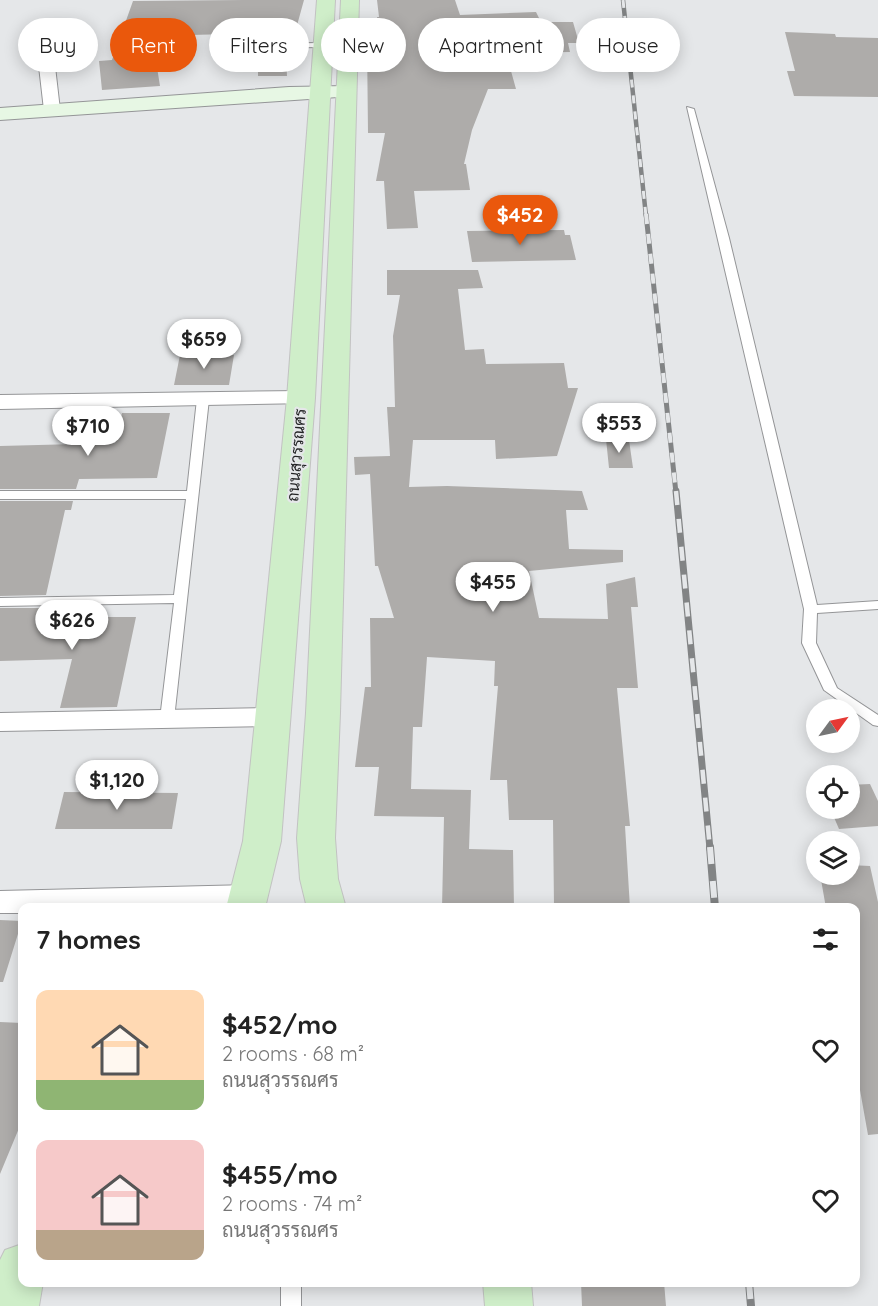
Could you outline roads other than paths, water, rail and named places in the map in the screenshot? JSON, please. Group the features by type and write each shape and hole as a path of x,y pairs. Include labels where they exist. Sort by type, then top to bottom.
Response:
{"main road":[{"name":"ถนนสุวรรณศร","path":"325,18 326,0"},
{"name":"ถนนสุวรรณศร","path":"247,902 262,841 301,398 332,92 350,0"},
{"name":"ถนนสุวรรณศร","path":"326,903 319,879 316,838 323,713 332,92 328,72"},
{"path":"0,114 332,92"},
{"path":"15,1306 18,1287"},
{"path":"507,1287 509,1306"}],"street":[{"path":"48,72 52,110"},
{"path":"0,402 301,398"},
{"path":"0,722 273,717"},
{"path":"0,902 247,902"}],"lane":[{"path":"690,109 724,238 811,609 809,643 831,690 878,722"},
{"path":"167,719 203,399"},
{"path":"0,495 192,495"},
{"path":"0,602 181,598"},
{"path":"811,609 878,605"},
{"path":"291,1287 291,1306"}],"railway":[{"path":"623,0 646,216"},
{"path":"646,214 676,493"},
{"path":"676,491 710,849"},
{"path":"710,847 715,903"},
{"path":"749,1287 751,1306"}]}
